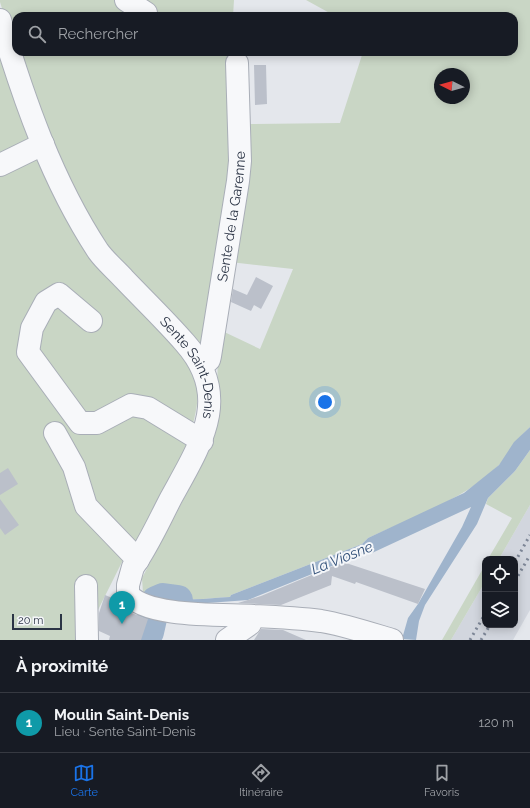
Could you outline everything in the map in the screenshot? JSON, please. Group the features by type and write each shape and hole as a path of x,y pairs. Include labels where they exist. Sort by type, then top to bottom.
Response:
{"street":[{"path":"126,0 144,12"},
{"name":"Sente Saint-Denis","path":"0,20 20,86 54,172 99,253 186,344 202,365 207,376 209,393 208,415 202,441 129,577 128,594 137,602 155,608 200,614 249,627 323,622 358,629 392,640"},
{"name":"Sente de la Garenne","path":"202,365 209,360 210,356 238,181 240,161 237,64"},
{"path":"0,165 43,144"},
{"path":"91,322 60,294 46,302 32,328 28,352 80,423 97,423 131,405 148,408 202,441"},
{"path":"55,433 74,467 86,506 138,560"},
{"path":"86,586 97,639"},
{"path":"227,640 249,627"}],"shaded area":[{"path":"530,505 530,610 513,640 451,640 482,587 482,628 518,628 518,556 501,556"}],"green space":[{"path":"0,0 234,0 233,12 12,12 12,40"},
{"path":"306,0 530,0 530,427 521,436 499,465 470,488 437,507 368,538 362,544 231,595 230,597 189,599 174,597 166,594 155,599 143,593 142,578 209,451 217,416 218,329 260,349 293,269 230,262 246,124 340,123 362,56 518,56 518,12 328,12"},
{"path":"0,49 47,178 83,248 188,361 195,375 197,384 197,402 193,423 177,469 137,551 124,558 83,640 0,640"},
{"path":"17,56 231,56 230,70 235,166 204,342 197,346 103,250 30,98"},
{"path":"530,450 530,505 501,556 490,556 512,518 486,504 488,498 515,471"},
{"path":"482,570 482,587 451,640 442,640"}],"water":[{"path":"530,427 530,450 515,471 488,498 477,524 425,605 419,621 416,640 402,639 408,618 418,604 462,527 471,507 372,553 364,553 248,600 194,604 154,599 166,594 174,597 189,599 230,597 231,595 362,544 368,538 464,493 499,465 514,442"}],"building":[{"path":"254,65 266,65 267,104 255,105"},
{"path":"256,277 273,286 261,309 254,305 251,311 231,302 233,289 247,295"},
{"path":"8,468 18,484 0,495 0,473"},
{"path":"0,499 19,525 5,535 0,528"},
{"path":"343,562 425,589 418,604 356,582 355,584 332,576 331,585 281,605 238,603 261,596"},
{"path":"105,595 117,600 120,603 118,608 148,619 141,640 109,640 110,636 99,631 99,613"},
{"path":"261,629 283,630 306,640 254,640"}],"waterway":[{"name":"La Viosne","path":"149,632 156,601 163,598 178,600"},
{"name":"La Viosne","path":"152,633 156,618 154,614"}],"railway":[{"path":"518,557 530,535"},
{"path":"518,576 530,555"},
{"path":"470,640 482,619"},
{"path":"481,640 488,628"}],"place":[{"name":"Moulin Saint-Denis","path":"122,624"}]}
